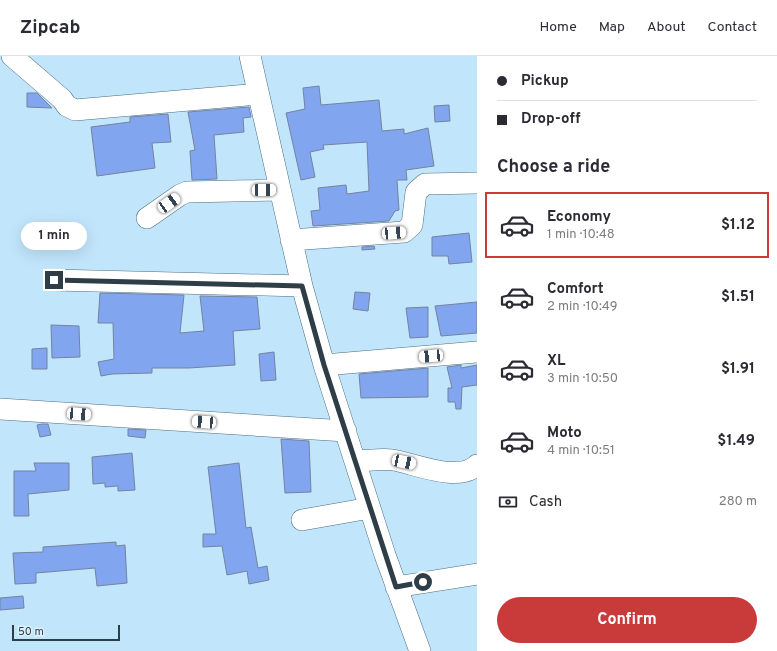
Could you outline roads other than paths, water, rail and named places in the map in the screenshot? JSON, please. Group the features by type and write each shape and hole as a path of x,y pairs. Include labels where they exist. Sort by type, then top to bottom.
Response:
{"street":[{"path":"12,56 62,99 67,106 76,110 258,94"},
{"path":"250,56 302,286 324,365 396,587 420,651"},
{"path":"292,240 404,232 412,225 416,192 419,188 425,184 477,183"},
{"path":"147,218 180,195 187,192 280,190"},
{"path":"54,280 302,286"},
{"path":"324,365 477,352"},
{"path":"0,410 346,431"},
{"path":"355,461 391,460 439,471 463,474 477,466"},
{"path":"302,520 370,508"},
{"path":"396,587 477,574"}]}
